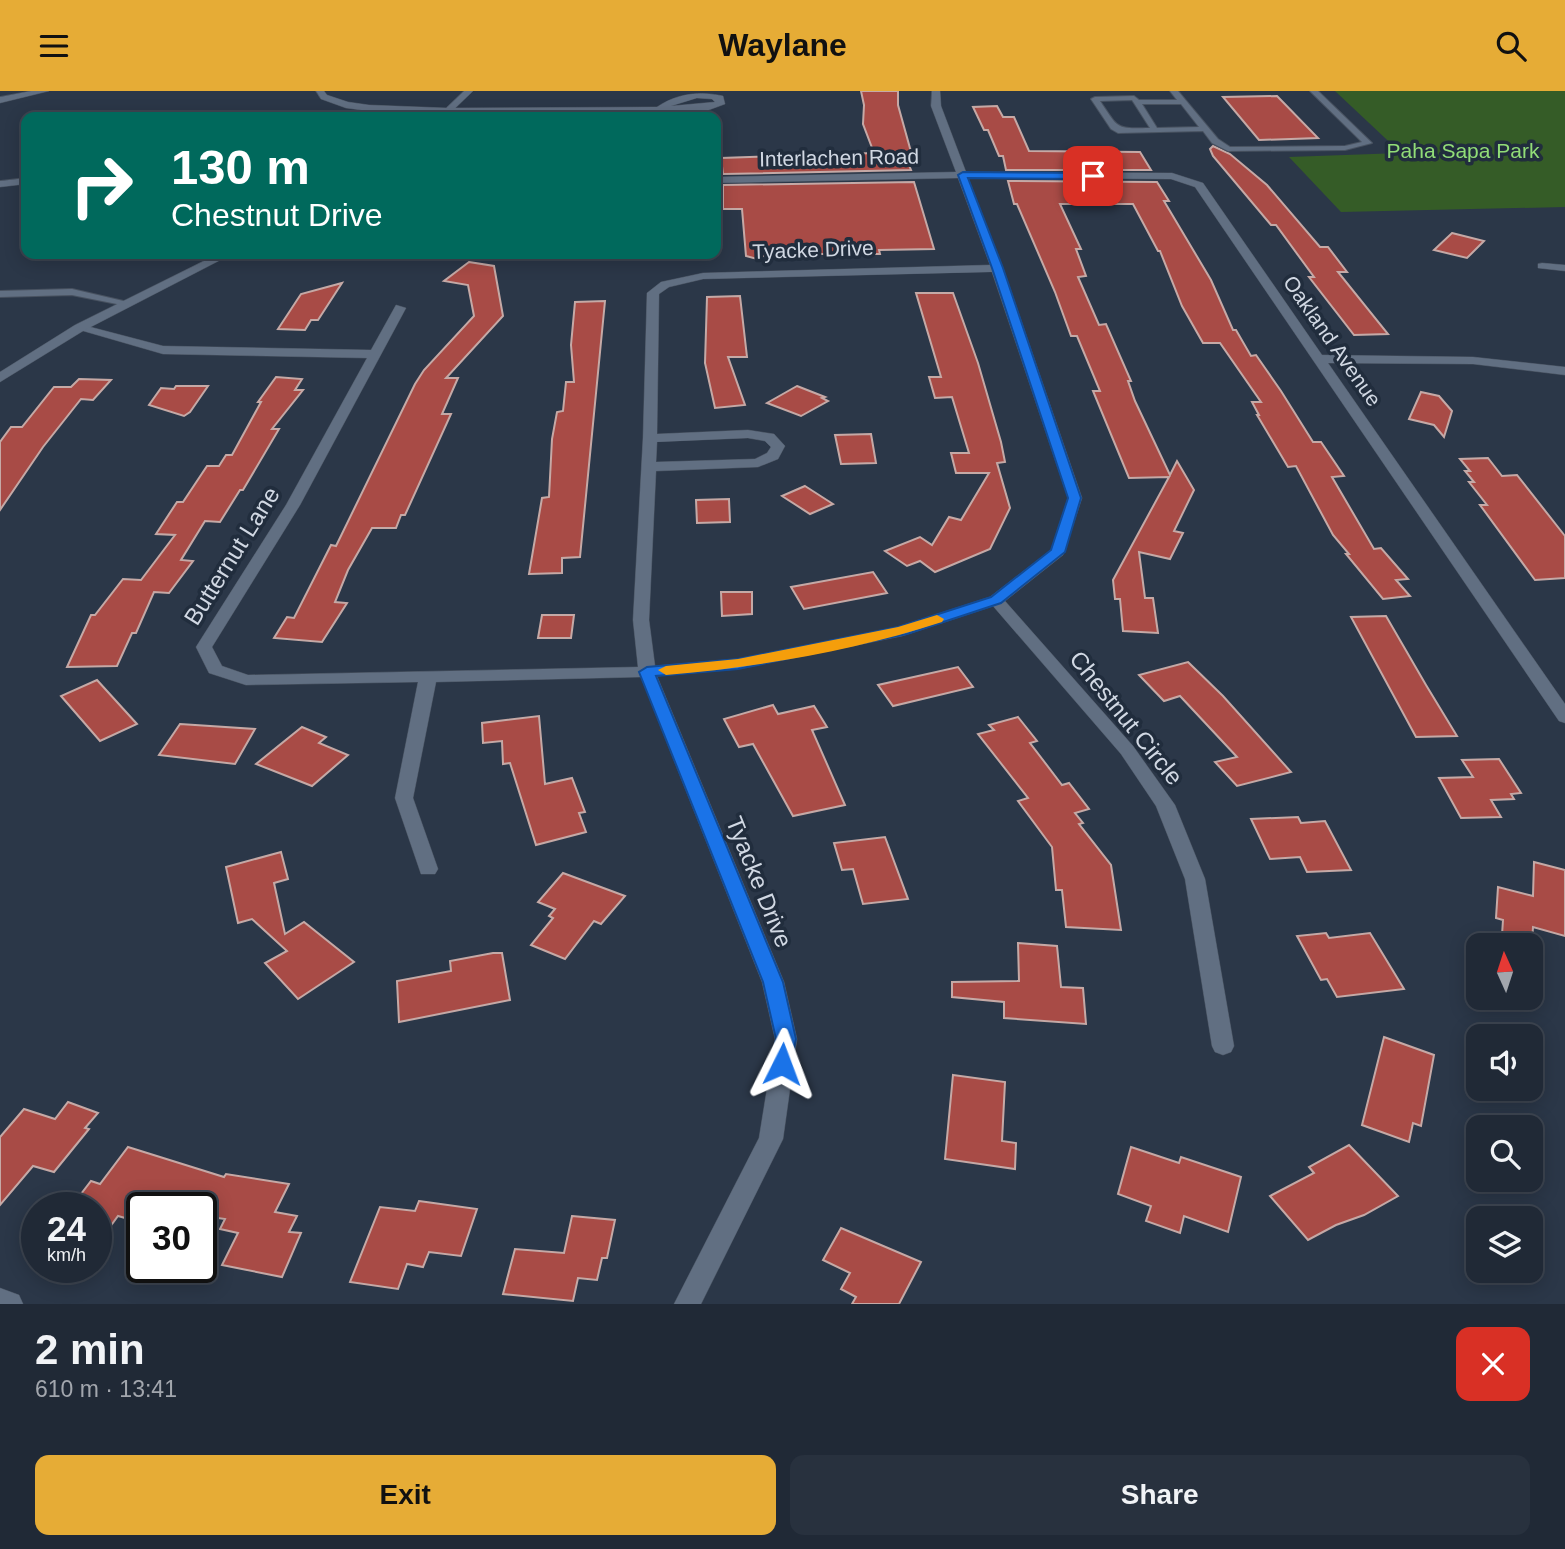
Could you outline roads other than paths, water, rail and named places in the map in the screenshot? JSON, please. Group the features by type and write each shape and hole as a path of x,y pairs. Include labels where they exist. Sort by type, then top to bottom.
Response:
{"street":[{"path":"0,100 45,91"},
{"path":"320,91 324,97 346,105 422,112"},
{"path":"446,112 469,91"},
{"name":"Butternut Lane","path":"400,308 293,505 204,647 215,669 246,680 647,672 738,664 902,631 996,600 1058,552 1075,498 997,268 936,106 936,91"},
{"path":"540,112 706,108 720,104 720,98 696,96 673,100 661,108"},
{"name":"Interlachen Road","path":"721,180 963,175"},
{"name":"Oakland Avenue","path":"963,175 1172,176 1199,185 1565,717"},
{"path":"0,184 21,182"},
{"path":"0,378 79,328 216,259"},
{"path":"1542,266 1565,268"},
{"name":"Tyacke Drive","path":"687,1304 771,1139 786,1039 773,982 647,672 641,620 650,438 653,293 665,284 703,276 997,268"},
{"path":"79,328 163,350 376,355"},
{"path":"1319,359 1451,357 1519,363 1565,371"},
{"path":"648,467 758,463 774,456 778,446 769,437 748,434 650,438"},
{"name":"Chestnut Circle","path":"996,600 1127,750 1165,805 1195,879 1223,1046"},
{"path":"428,677 404,798 428,869"},
{"path":"0,1300 10,1304"}],"lane":[{"path":"1174,91 1221,147 1233,150 1345,148 1368,143 1314,91"},
{"path":"1154,130 1131,96 1094,99 1116,129 1154,130 1206,129"},
{"path":"1137,102 1183,102"},
{"path":"0,294 72,292 127,303"}],"park label":[{"name":"Paha Sapa Park","path":"1463,151"}]}
